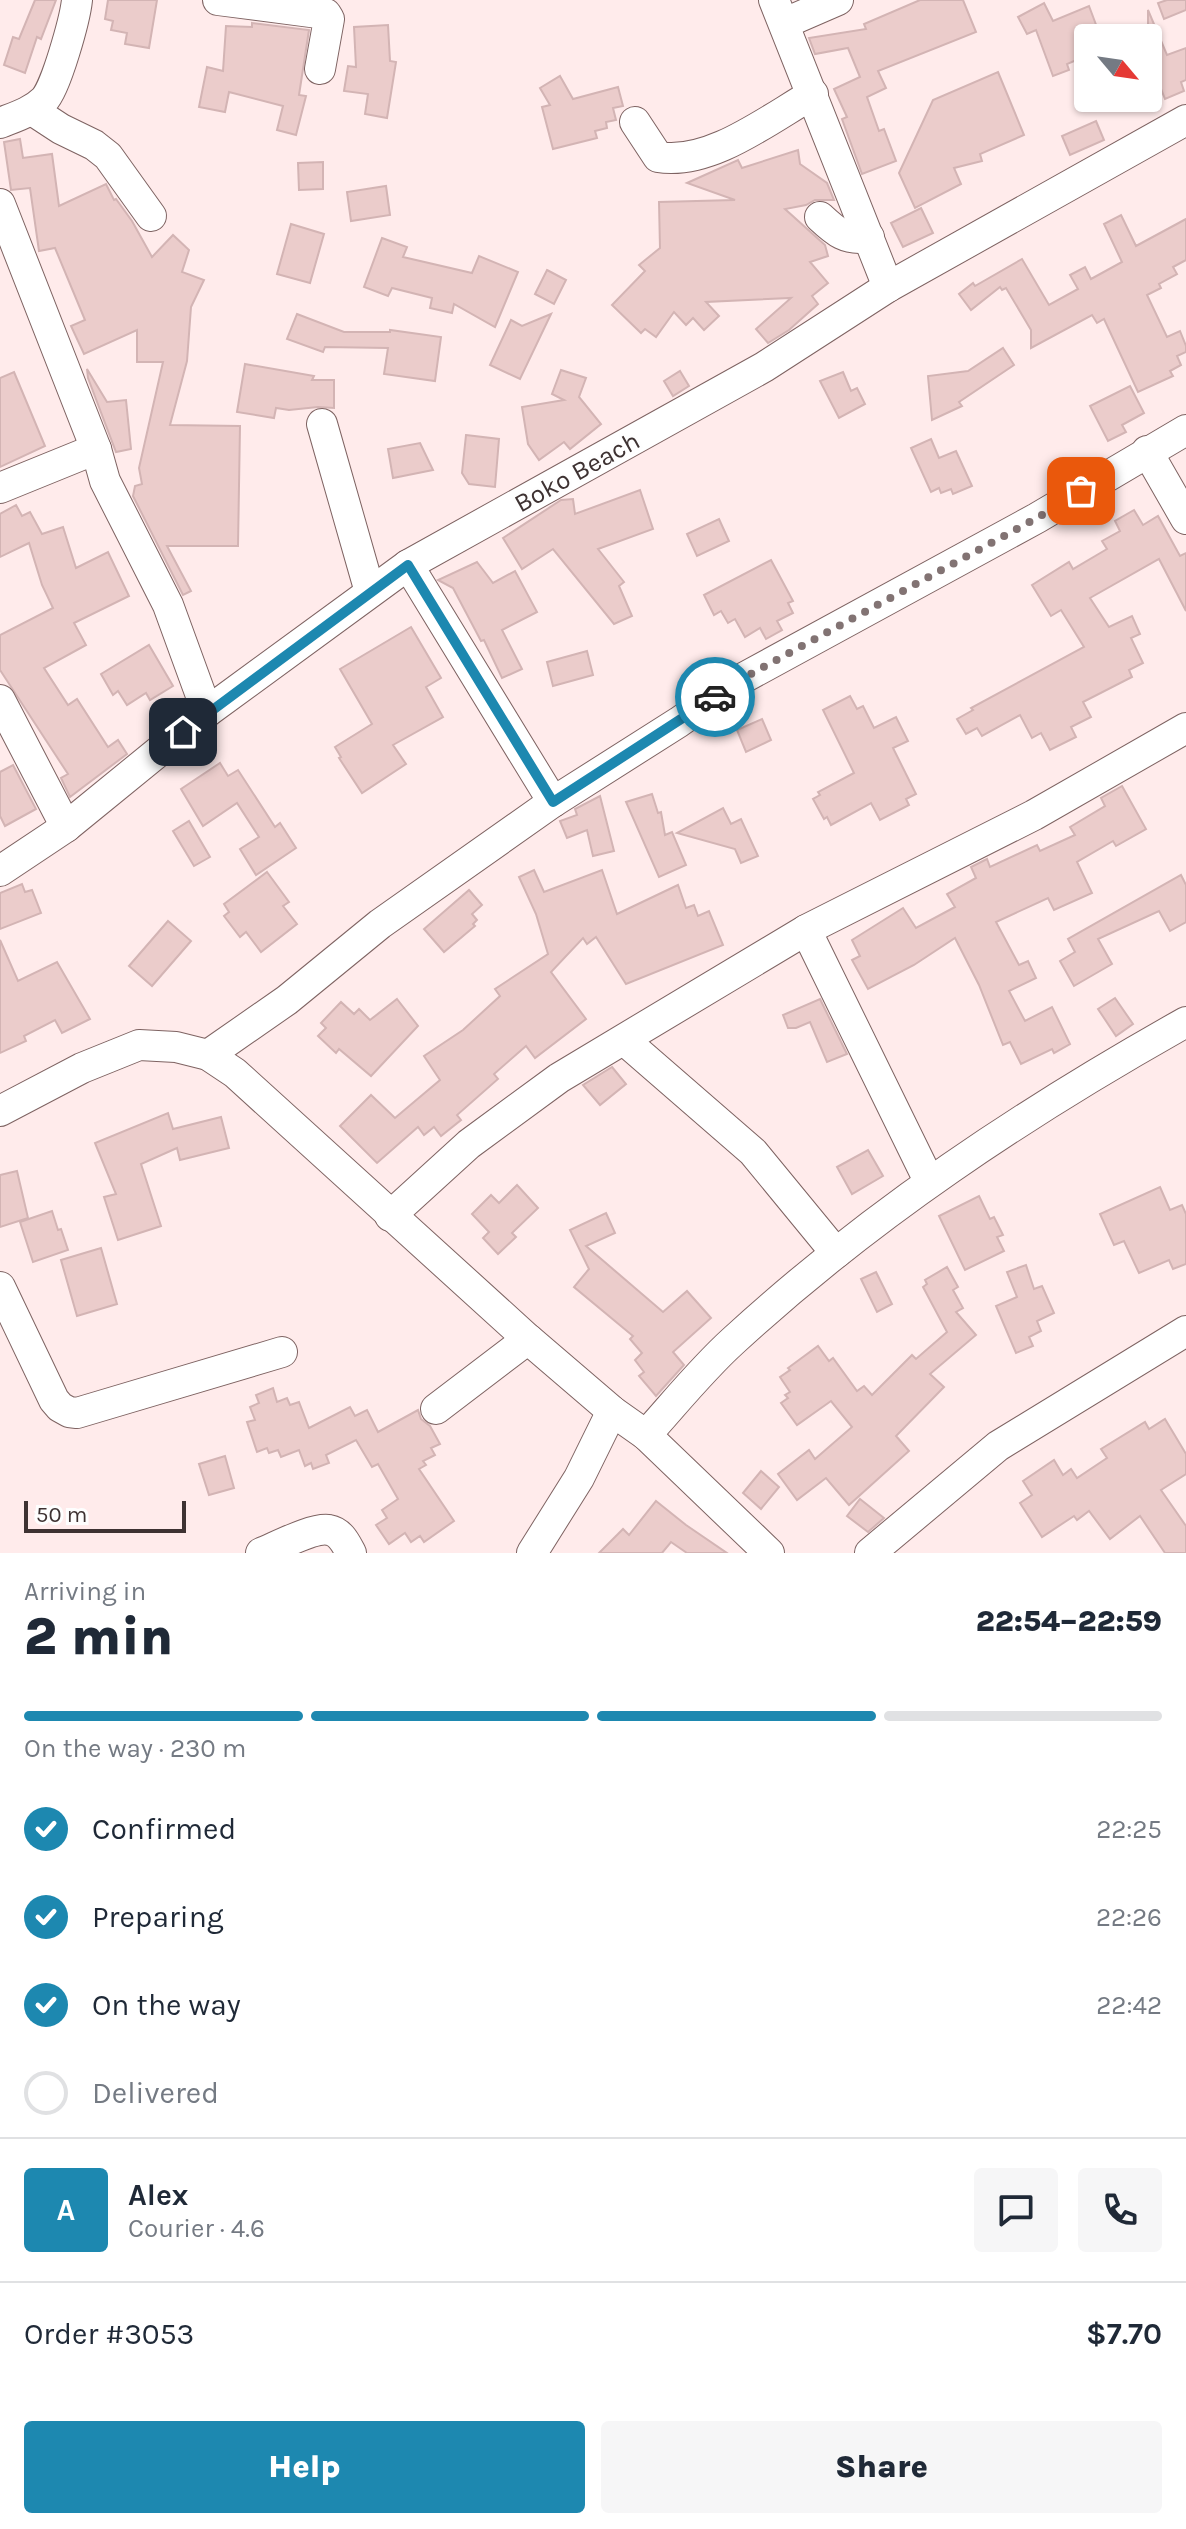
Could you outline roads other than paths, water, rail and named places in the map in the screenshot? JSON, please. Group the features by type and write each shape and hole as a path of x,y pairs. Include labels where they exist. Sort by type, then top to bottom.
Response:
{"street":[{"path":"0,123 32,110 47,98 56,77 77,0"},
{"path":"218,0 326,14 329,19 320,69"},
{"path":"838,0 779,11 888,287"},
{"path":"635,122 658,157 686,159 713,151 813,94"},
{"path":"32,110 108,156 151,216"},
{"name":"Boko Beach","path":"0,871 66,827 207,712 408,565 764,367 888,287 1186,120"},
{"path":"0,204 96,449 105,481 168,605 207,712"},
{"path":"820,217 840,235 857,239 869,237"},
{"path":"322,424 370,592"},
{"path":"208,1055 287,1000 380,924 553,802 736,682 1037,518 1186,430"},
{"path":"0,488 96,449"},
{"path":"1147,451 1186,519"},
{"path":"408,565 553,802"},
{"path":"0,700 66,827"},
{"path":"390,1216 469,1144 559,1078 806,930 1034,815 1186,728"},
{"path":"806,930 929,1181"},
{"path":"646,1435 731,1342 866,1227 929,1181 1115,1062 1186,1022"},
{"path":"624,1040 753,1152 836,1253"},
{"path":"0,1111 82,1068 139,1045 176,1047 208,1055 235,1073 528,1339 612,1411 646,1435 769,1553"},
{"path":"0,1287 54,1400 69,1412 77,1413 282,1352"},
{"path":"870,1553 998,1446 1186,1331"},
{"path":"436,1409 528,1339"},
{"path":"532,1553 579,1478 612,1411"},
{"path":"261,1553 311,1533 329,1530 342,1537 351,1553"}]}
